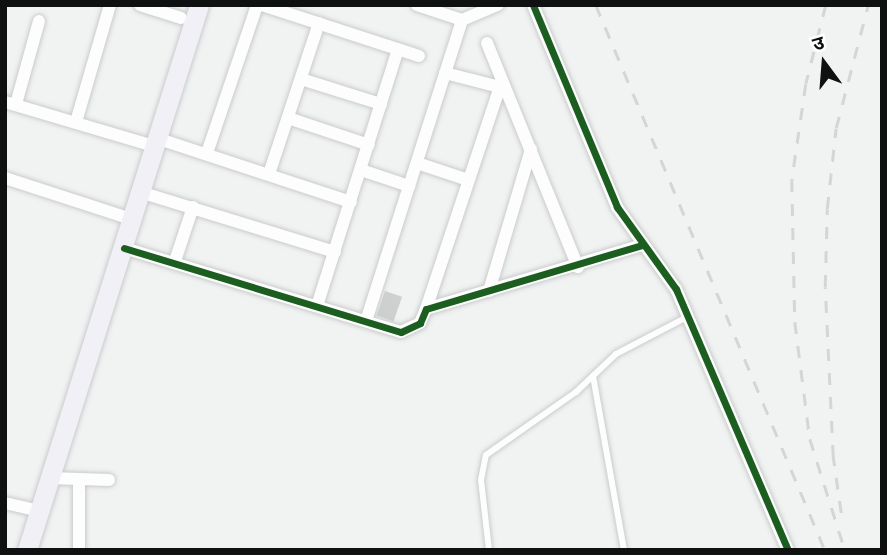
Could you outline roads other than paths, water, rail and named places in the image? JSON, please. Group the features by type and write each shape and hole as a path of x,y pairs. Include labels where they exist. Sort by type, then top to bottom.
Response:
{"main road":[{"path":"14,550 50,478 122,216 199,5"},
{"path":"27,550 34,510 124,248 183,11"}],"street":[{"path":"76,122 110,5"},
{"path":"140,5 183,11"},
{"path":"207,153 260,5 419,55"},
{"path":"417,5 462,20 498,5"},
{"path":"533,5 617,207 642,245 668,277 688,316 788,550"},
{"path":"366,321 462,20"},
{"path":"40,21 10,103 151,142 207,153 351,202"},
{"path":"269,174 319,23"},
{"path":"487,43 501,84 578,267"},
{"path":"317,306 398,49"},
{"path":"445,73 501,84"},
{"path":"301,79 382,104"},
{"path":"124,248 175,261 401,332 420,323 426,309 501,84"},
{"path":"288,118 369,145"},
{"path":"489,291 530,149"},
{"path":"417,163 468,180"},
{"path":"361,170 409,186"},
{"path":"5,178 122,216"},
{"path":"140,192 335,253"},
{"path":"175,261 193,207"},
{"path":"426,309 578,267 642,245"},
{"path":"50,478 79,483 109,480"},
{"path":"79,483 79,550"},
{"path":"5,503 34,510"}],"lane":[{"path":"489,550 481,480 486,455 593,376 616,354 688,316"},
{"path":"593,376 621,549"}],"railway":[{"path":"596,5 825,550"},
{"path":"826,5 806,84 792,180 795,322 810,439 845,550"},
{"path":"841,513 833,457 825,287 827,209 836,128 868,5"}]}
